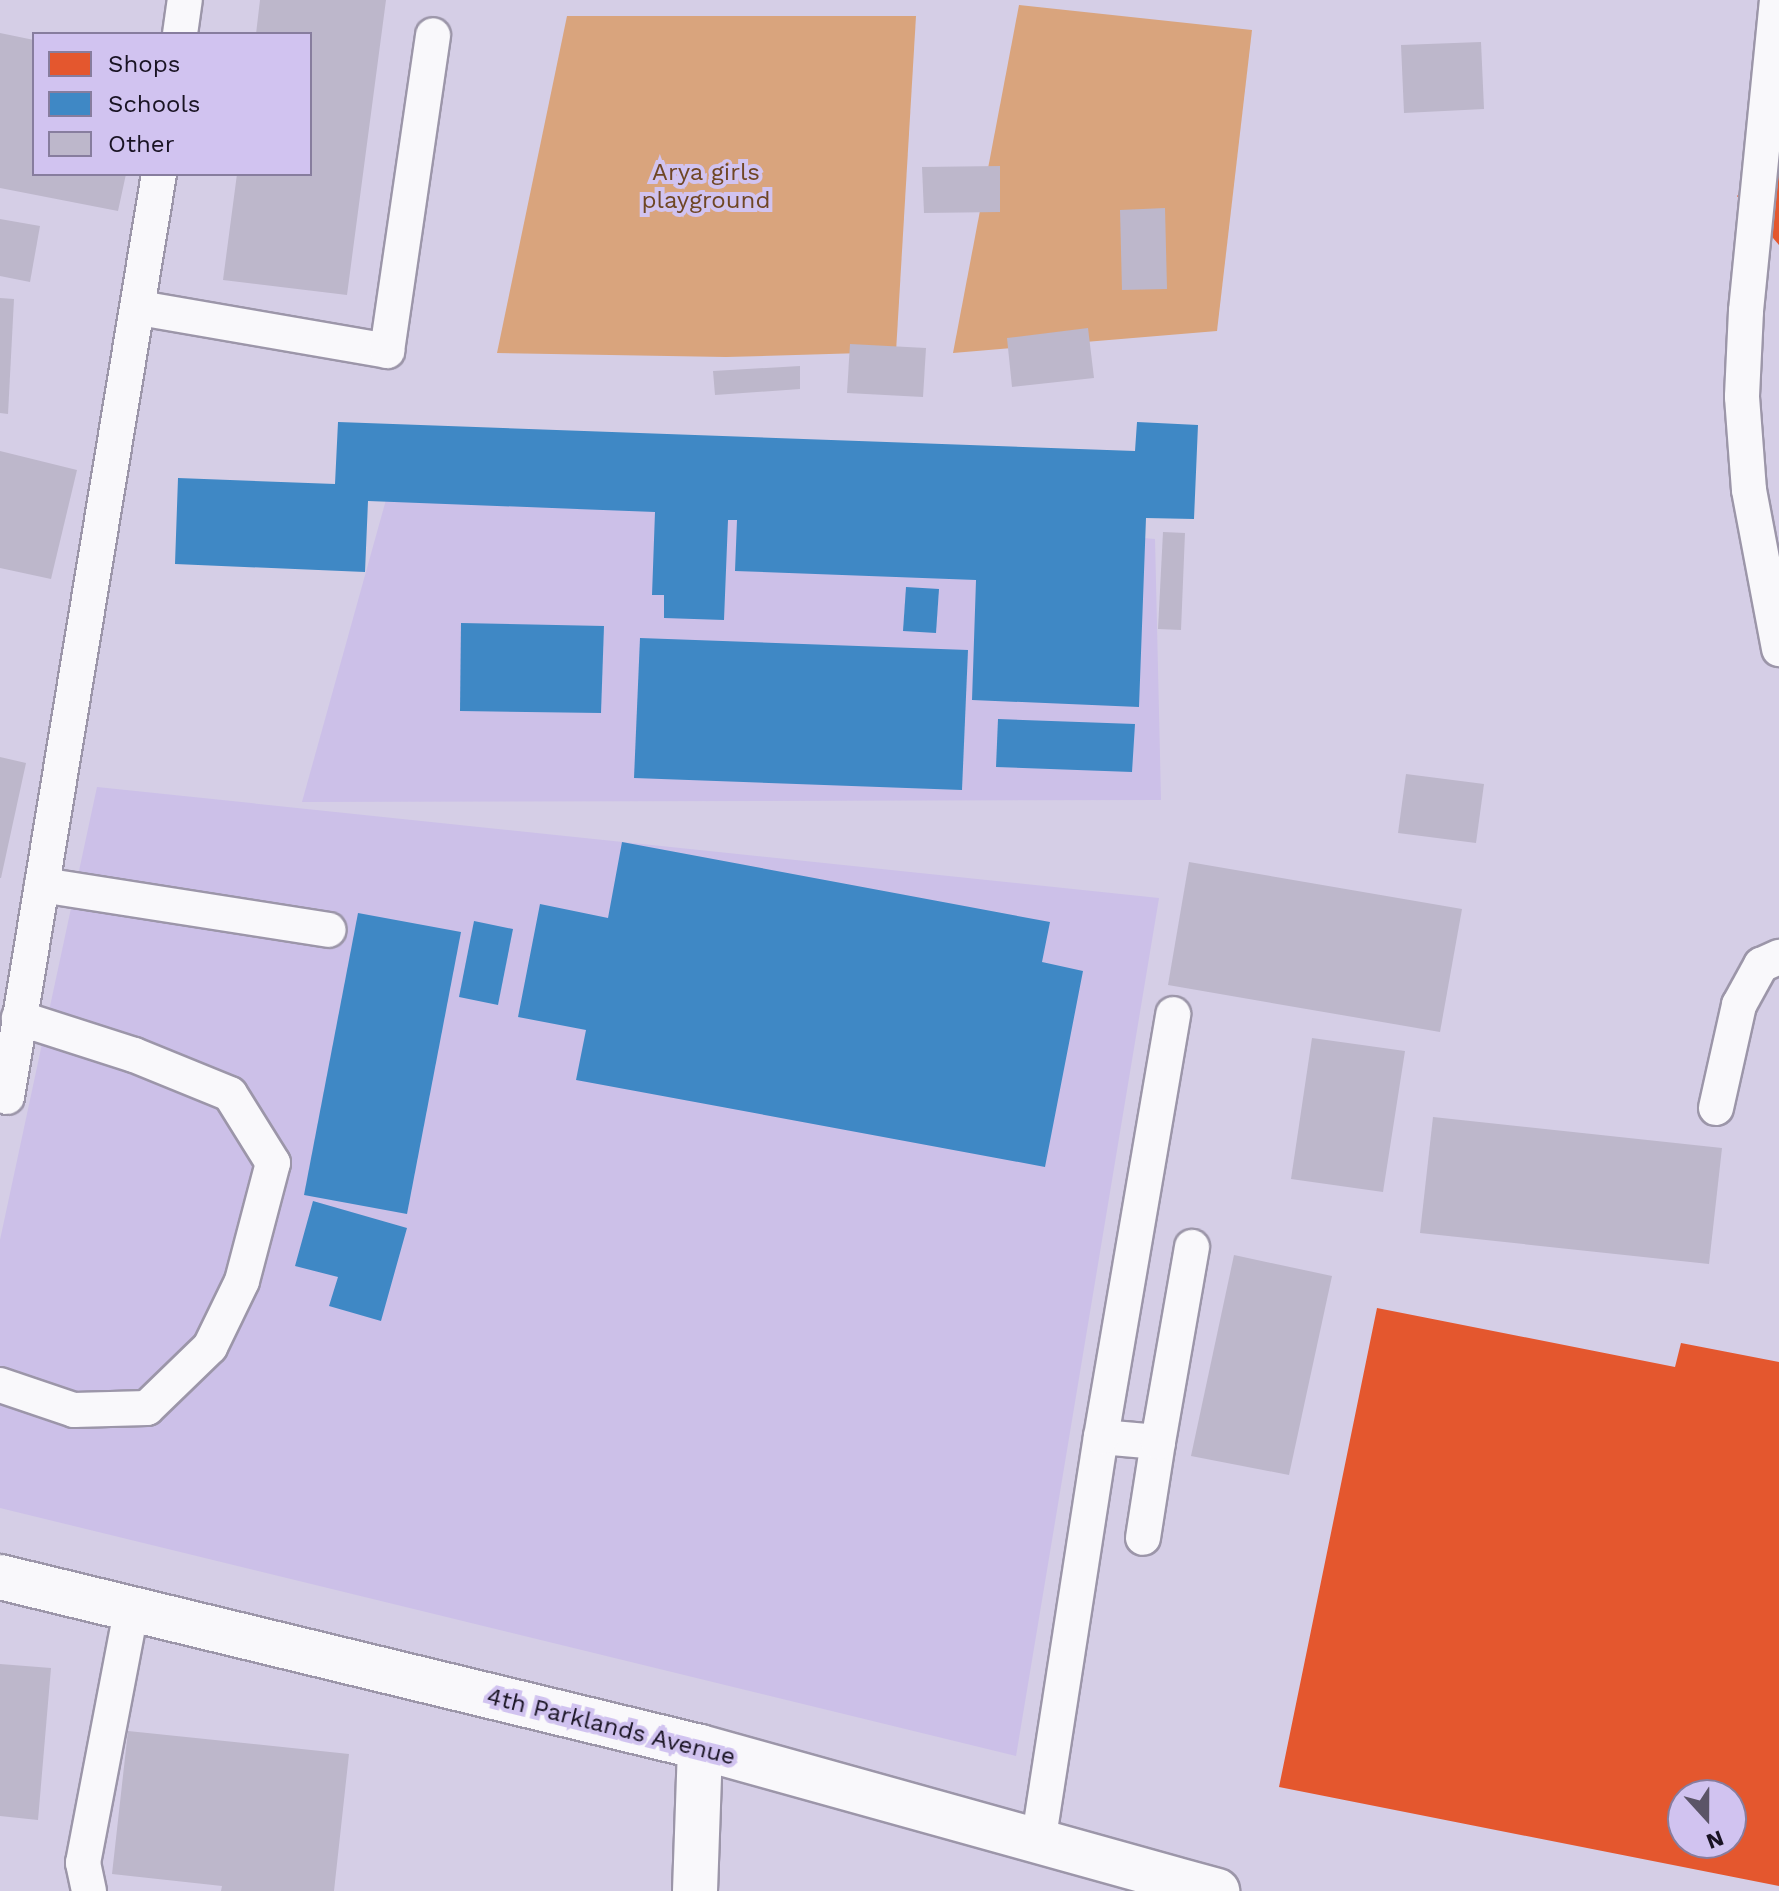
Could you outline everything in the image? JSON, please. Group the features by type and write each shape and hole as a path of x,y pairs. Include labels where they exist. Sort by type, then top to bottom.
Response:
{"street":[{"name":"4th Parklands Avenue","path":"0,1577 700,1747 1217,1891"},
{"path":"695,1891 700,1747"}],"lane":[{"path":"180,32 185,0"},
{"path":"1777,0 1746,311 1742,397 1749,490 1779,649"},
{"path":"139,308 387,351 433,35"},
{"path":"7,1097 159,176"},
{"path":"42,885 328,930"},
{"path":"1716,1108 1739,1005 1761,965 1779,957"},
{"path":"1038,1843 1101,1437 1173,1014"},
{"path":"0,1385 74,1410 147,1408 210,1347 242,1281 273,1163 230,1094 134,1055 19,1018"},
{"path":"1143,1538 1192,1247"},
{"path":"1101,1437 1158,1442"},
{"path":"89,1891 83,1863 131,1611"}],"shaded area":[{"path":"394,471 1155,539 1161,800 302,802"},
{"path":"97,787 1159,898 1016,1756 0,1508 0,1240"}],"green space":[{"path":"1019,5 1252,30 1217,331 953,353"},
{"name":"Arya girls playground","path":"567,16 916,16 896,352 726,357 497,353"}],"building: Shops":[{"path":"1779,160 1779,245 1737,196"},
{"path":"1377,1308 1675,1367 1681,1343 1779,1362 1779,1886 1279,1787"}],"building: Schools":[{"path":"338,422 1135,451 1137,422 1198,425 1194,519 1146,518 1139,707 972,700 976,580 735,571 737,520 728,520 724,620 664,618 664,595 652,595 655,512 368,501 365,572 175,564 178,478 335,484"},
{"path":"906,587 939,589 936,633 903,631"},
{"path":"461,623 604,626 601,713 460,711"},
{"path":"640,638 968,650 962,790 634,778"},
{"path":"998,719 1135,724 1132,772 996,767"},
{"path":"622,842 1050,922 1042,962 1083,971 1045,1167 576,1080 586,1030 518,1017 540,904 608,918"},
{"path":"358,913 461,932 407,1214 304,1195"},
{"path":"474,921 513,929 498,1005 459,997"},
{"path":"313,1201 407,1228 381,1321 329,1306 338,1277 295,1266"}],"building: Other":[{"path":"260,0 386,0 347,295 223,280 237,176 312,176 312,32 256,32"},
{"path":"0,33 32,40 32,176 126,176 118,211 0,188"},
{"path":"1481,42 1484,109 1404,113 1401,45"},
{"path":"1000,166 1000,212 924,213 922,167"},
{"path":"1165,208 1167,289 1122,290 1120,210"},
{"path":"0,219 40,226 30,282 0,276"},
{"path":"0,298 14,299 8,414 0,413"},
{"path":"1088,328 1094,378 1012,387 1007,338"},
{"path":"850,344 926,348 923,397 847,393"},
{"path":"800,366 800,389 715,395 713,371"},
{"path":"0,451 77,470 51,579 0,568"},
{"path":"1163,532 1185,533 1181,630 1158,629"},
{"path":"0,757 26,763 1,878 0,878"},
{"path":"1406,774 1484,784 1476,843 1398,833"},
{"path":"1189,862 1462,909 1440,1032 1168,985"},
{"path":"1312,1038 1405,1051 1383,1192 1291,1179"},
{"path":"1433,1117 1722,1148 1709,1264 1420,1233"},
{"path":"1234,1255 1332,1276 1289,1475 1191,1456"},
{"path":"0,1664 51,1668 38,1820 0,1816"},
{"path":"128,1731 349,1754 334,1891 221,1891 222,1886 112,1874"}]}
